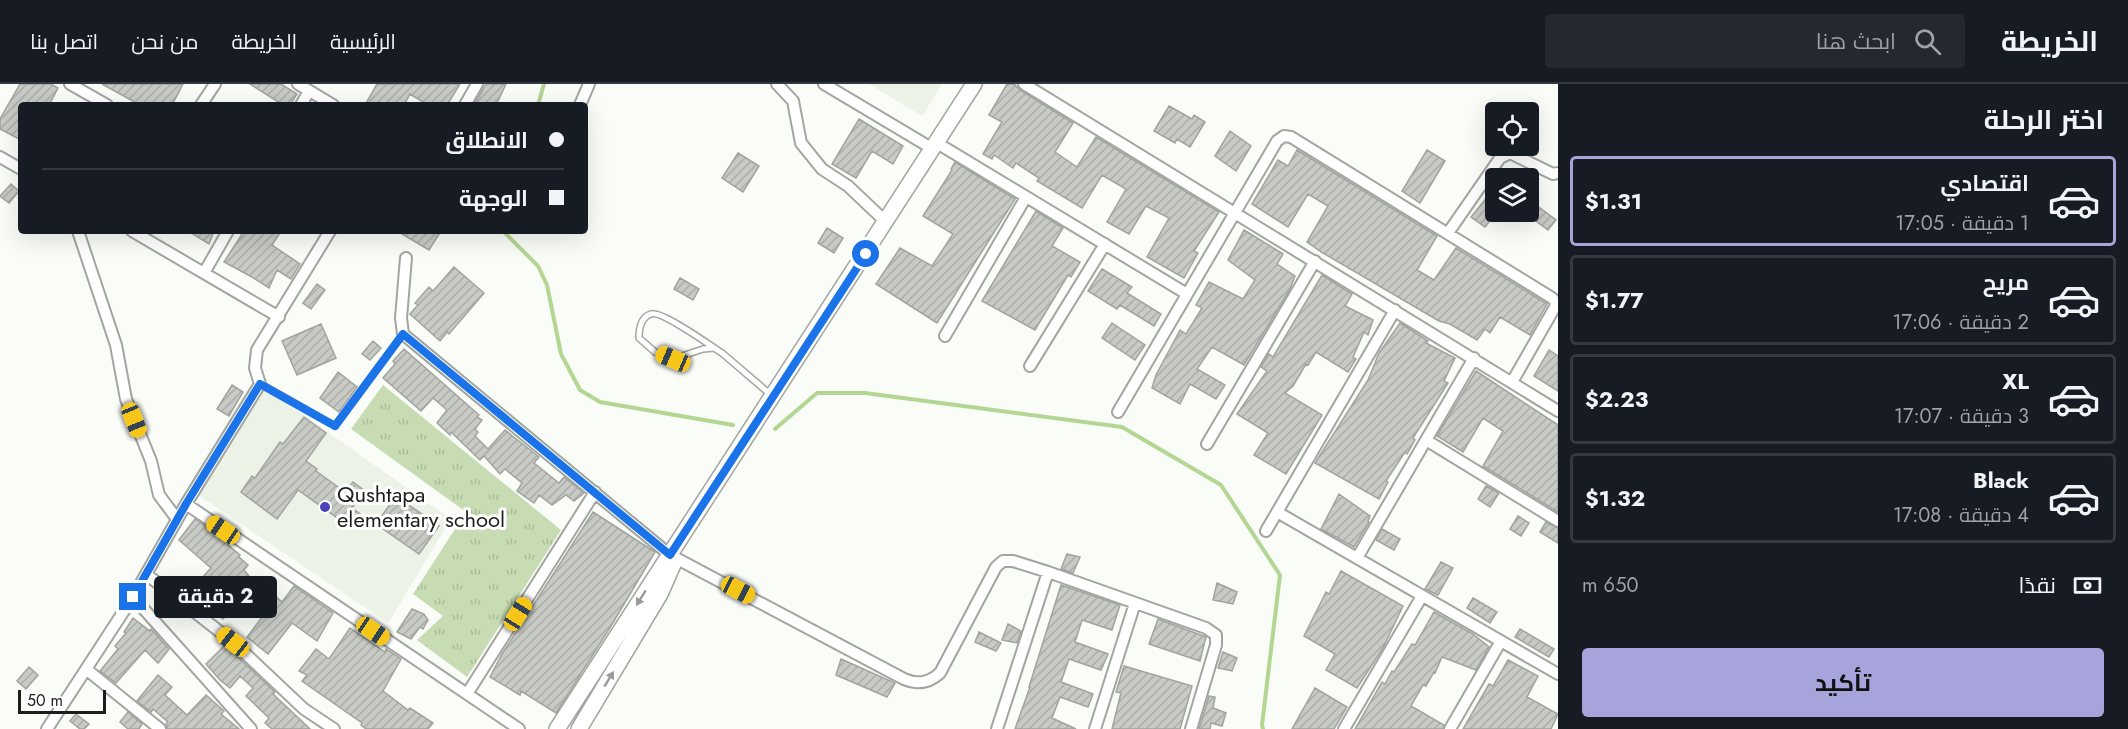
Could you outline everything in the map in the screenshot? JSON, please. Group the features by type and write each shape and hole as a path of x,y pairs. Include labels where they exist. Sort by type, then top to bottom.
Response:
{"street":[{"path":"70,84 102,102"},
{"path":"203,102 214,84"},
{"path":"298,84 328,102"},
{"path":"466,102 475,84"},
{"path":"581,102 589,84"},
{"path":"777,84 793,101 801,143 822,169 848,186 886,222"},
{"path":"824,84 1026,197 1187,294"},
{"path":"579,729 660,594 673,556 686,532 974,84"},
{"path":"1024,84 1558,411"},
{"path":"303,102 309,91"},
{"path":"1118,412 1277,141 1284,136 1292,137 1556,302 1512,382"},
{"path":"1448,233 1500,158 1510,153 1553,174 1558,173"},
{"path":"0,158 18,167"},
{"path":"945,336 1026,197"},
{"path":"79,234 116,345 126,399 151,461 159,495 177,519"},
{"path":"137,234 279,317"},
{"path":"204,273 226,234"},
{"path":"47,729 133,597 177,519 260,384 255,368 257,350 328,234"},
{"path":"1030,366 1105,244"},
{"path":"406,258 401,318 403,334 673,556 904,679 920,683 935,678 940,673 996,567 1003,561 1012,561 1048,572 1206,628 1216,635 1216,645 1191,729"},
{"path":"1207,444 1315,261"},
{"path":"1266,531 1395,310"},
{"path":"1357,558 1473,358"},
{"path":"1426,440 1558,521"},
{"path":"467,694 595,492"},
{"path":"186,504 519,729"},
{"path":"1277,512 1558,674"},
{"path":"557,729 647,587 673,556"},
{"path":"997,729 1048,572"},
{"path":"146,574 233,642 304,709 334,729"},
{"path":"1344,729 1422,596"},
{"path":"133,597 251,729"},
{"path":"1095,729 1135,603"},
{"path":"1450,729 1501,642"},
{"path":"86,669 160,729"}],"lane":[{"path":"714,348 703,349 673,359 656,352 639,338 639,328 650,314 657,313 714,348 774,396"},
{"path":"260,384 335,426 403,334"}],"shaded area":[{"path":"869,84 942,84 922,116"},
{"name":"Qushtapa elementary school","path":"265,388 451,519 388,623 198,495"}],"green space":[{"path":"383,385 561,530 467,677 417,640 443,616 413,594 466,512 351,429"}],"building":[{"path":"20,84 51,84 58,88 51,102 18,102 18,138 0,129 0,119"},
{"path":"102,84 183,84 174,102 135,102"},
{"path":"250,84 281,84 297,94 292,102 278,102"},
{"path":"377,84 460,84 449,102 423,102 410,94 406,102 367,102"},
{"path":"486,84 506,84 497,102 476,102"},
{"path":"1007,84 1014,84 1073,123 1055,152 1077,167 1096,137 1219,212 1194,251 1198,253 1184,278 1147,257 1169,218 1146,206 1129,234 1107,222 1126,189 1102,175 1082,208 1037,181 1039,178 1016,163 1013,168 994,155 992,159 983,154 1002,122 989,115"},
{"path":"1169,106 1192,119 1194,115 1205,122 1190,147 1177,139 1175,143 1154,131"},
{"path":"859,119 903,146 893,164 872,151 856,178 832,164"},
{"path":"1230,131 1251,146 1236,171 1215,156"},
{"path":"1297,150 1437,236 1417,270 1434,280 1456,248 1547,304 1530,335 1500,317 1490,333 1485,329 1477,340 1450,324 1439,321 1323,253 1307,242 1328,206 1308,194 1288,227 1252,204 1278,160 1288,166"},
{"path":"1427,150 1445,161 1420,203 1402,191"},
{"path":"738,153 759,166 743,192 722,178"},
{"path":"955,162 1015,199 937,323 876,284 900,248 932,266 953,234 923,216"},
{"path":"11,184 18,190 9,203 0,196"},
{"path":"1485,200 1485,222 1489,222 1485,227 1471,217"},
{"path":"1539,207 1556,220 1548,230 1537,222"},
{"path":"1036,211 1063,228 1052,246 1080,262 1071,277 1068,275 1035,330 982,301"},
{"path":"827,228 843,238 834,253 818,243"},
{"path":"1244,230 1283,254 1277,264 1295,276 1290,289 1244,365 1212,347 1197,369 1225,385 1216,399 1190,384 1180,404 1152,388 1156,375 1180,330 1186,334 1202,308 1196,305 1209,282 1243,299 1255,280 1228,260"},
{"path":"193,234 213,234 209,244"},
{"path":"242,234 279,234 272,245 300,264 291,279 277,270 269,288 224,262"},
{"path":"402,234 439,234 429,250"},
{"path":"454,267 484,293 449,334 447,332 440,341 410,314 418,305 415,303 429,287 433,291"},
{"path":"1102,269 1132,287 1127,293 1161,314 1154,326 1120,305 1117,309 1088,291"},
{"path":"1322,275 1352,294 1345,306 1373,320 1368,335 1364,332 1353,357 1356,359 1348,372 1316,352 1293,386 1285,393 1322,415 1286,474 1254,455 1268,433 1237,414 1267,371 1261,367 1269,354 1273,357"},
{"path":"680,278 699,289 693,300 674,289"},
{"path":"317,284 325,290 311,309 303,303"},
{"path":"1112,323 1145,345 1135,360 1102,338"},
{"path":"1400,323 1428,341 1426,343 1455,358 1444,381 1448,383 1413,438 1415,440 1407,454 1405,452 1386,481 1388,482 1379,499 1315,463 1368,380 1379,353"},
{"path":"321,324 336,358 297,375 282,341"},
{"path":"373,341 381,348 370,360 362,354"},
{"path":"404,349 479,415 477,417 482,420 475,429 478,432 475,436 488,449 505,430 539,457 534,463 559,483 564,477 584,493 574,501 566,495 552,505 539,495 534,503 517,491 522,483 505,469 500,474 484,456 480,460 451,432 450,435 437,423 447,410 433,398 421,411 383,378 395,364 393,361"},
{"path":"1549,350 1558,356 1558,391 1534,376"},
{"path":"1476,371 1558,425 1558,512 1483,466 1503,431 1483,418 1463,452 1437,436"},
{"path":"338,372 357,387 339,412 320,398"},
{"path":"232,385 243,392 229,416 217,409"},
{"path":"304,417 326,433 306,461 345,492 353,482 365,491 352,508 360,514 350,527 298,490 277,519 241,492 252,476 255,478 280,442 283,444"},
{"path":"1486,486 1499,493 1490,507 1478,499"},
{"path":"1339,494 1370,516 1369,522 1354,547 1321,529"},
{"path":"396,496 439,526 419,554 376,524"},
{"path":"593,512 655,552 556,713 521,691 520,695 490,677 502,654"},
{"path":"1518,516 1529,523 1521,536 1510,529"},
{"path":"195,519 230,543 228,545 248,565 244,570 258,587 261,583 282,602 294,586 333,613 317,641 292,623 268,654 247,637 266,612 247,597 245,600 242,598 223,619 202,599 197,605 190,599 187,595 211,568 179,540"},
{"path":"1546,522 1558,528 1558,543 1540,532"},
{"path":"1382,529 1400,539 1394,550 1376,540"},
{"path":"1067,554 1080,557 1073,573 1061,569"},
{"path":"1441,562 1453,568 1438,595 1425,589"},
{"path":"1341,571 1403,606 1383,648 1357,688 1326,670 1335,654 1304,636 1326,592 1329,594"},
{"path":"1217,583 1237,592 1233,604 1213,600"},
{"path":"1061,585 1120,605 1112,630 1082,620 1075,642 1108,654 1101,670 1069,659 1061,682 1093,694 1088,707 1060,697 1052,718 1076,729 1015,729 1030,687"},
{"path":"1473,598 1497,612 1490,623 1467,608"},
{"path":"412,609 424,614 428,620 423,629 420,627 411,639 397,632"},
{"path":"1434,612 1473,634 1489,647 1476,670 1442,657 1435,673 1426,686 1423,685 1411,706 1444,725 1443,729 1355,729 1382,682 1385,684 1412,644 1415,645"},
{"path":"133,618 150,631 151,629 169,649 158,663 145,650 116,683 100,671 118,649 115,646 126,633 124,632"},
{"path":"1158,619 1206,637 1200,661 1149,644"},
{"path":"1008,624 1021,631 1017,643 1002,640"},
{"path":"350,628 385,652 386,649 401,659 383,691 408,710 410,708 433,723 428,729 366,729 361,725 362,723 302,681 307,675 299,671 316,649 329,659"},
{"path":"1520,629 1554,649 1549,657 1515,637"},
{"path":"979,632 1001,643 996,651 975,642"},
{"path":"225,645 310,729 272,729 265,723 269,718 246,696 253,688 240,676 230,688 220,680 206,664"},
{"path":"1223,652 1237,658 1232,671 1218,668"},
{"path":"841,659 895,683 887,697 836,675"},
{"path":"1508,660 1538,676 1527,697 1558,714 1551,729 1463,729 1489,684 1493,686"},
{"path":"1124,666 1192,686 1180,729 1112,729 1121,693 1116,692"},
{"path":"29,667 38,675 26,689 17,681"},
{"path":"158,675 172,687 165,695 187,715 206,695 224,711 221,714 239,729 167,729 168,722 153,709 151,712 137,701"},
{"path":"1315,688 1347,707 1334,729 1292,729"},
{"path":"1209,696 1215,697 1213,708 1226,713 1222,726 1211,723 1210,729 1199,729"},
{"path":"128,712 142,724 139,729 128,729 120,722"},
{"path":"76,714 89,724 84,729 80,729 70,721"}],"waterway":[{"path":"539,102 544,84"},
{"path":"506,234 538,266 547,285 561,354 580,390 600,402 733,425"},
{"path":"775,429 817,393 865,393 1122,427 1221,485 1280,575 1263,729"}],"place":[{"name":"Qushtapa elementary school","path":"325,507"}],"route":[{"path":"133,597 186,504 260,384 335,426 403,334 670,555 866,254"}]}
